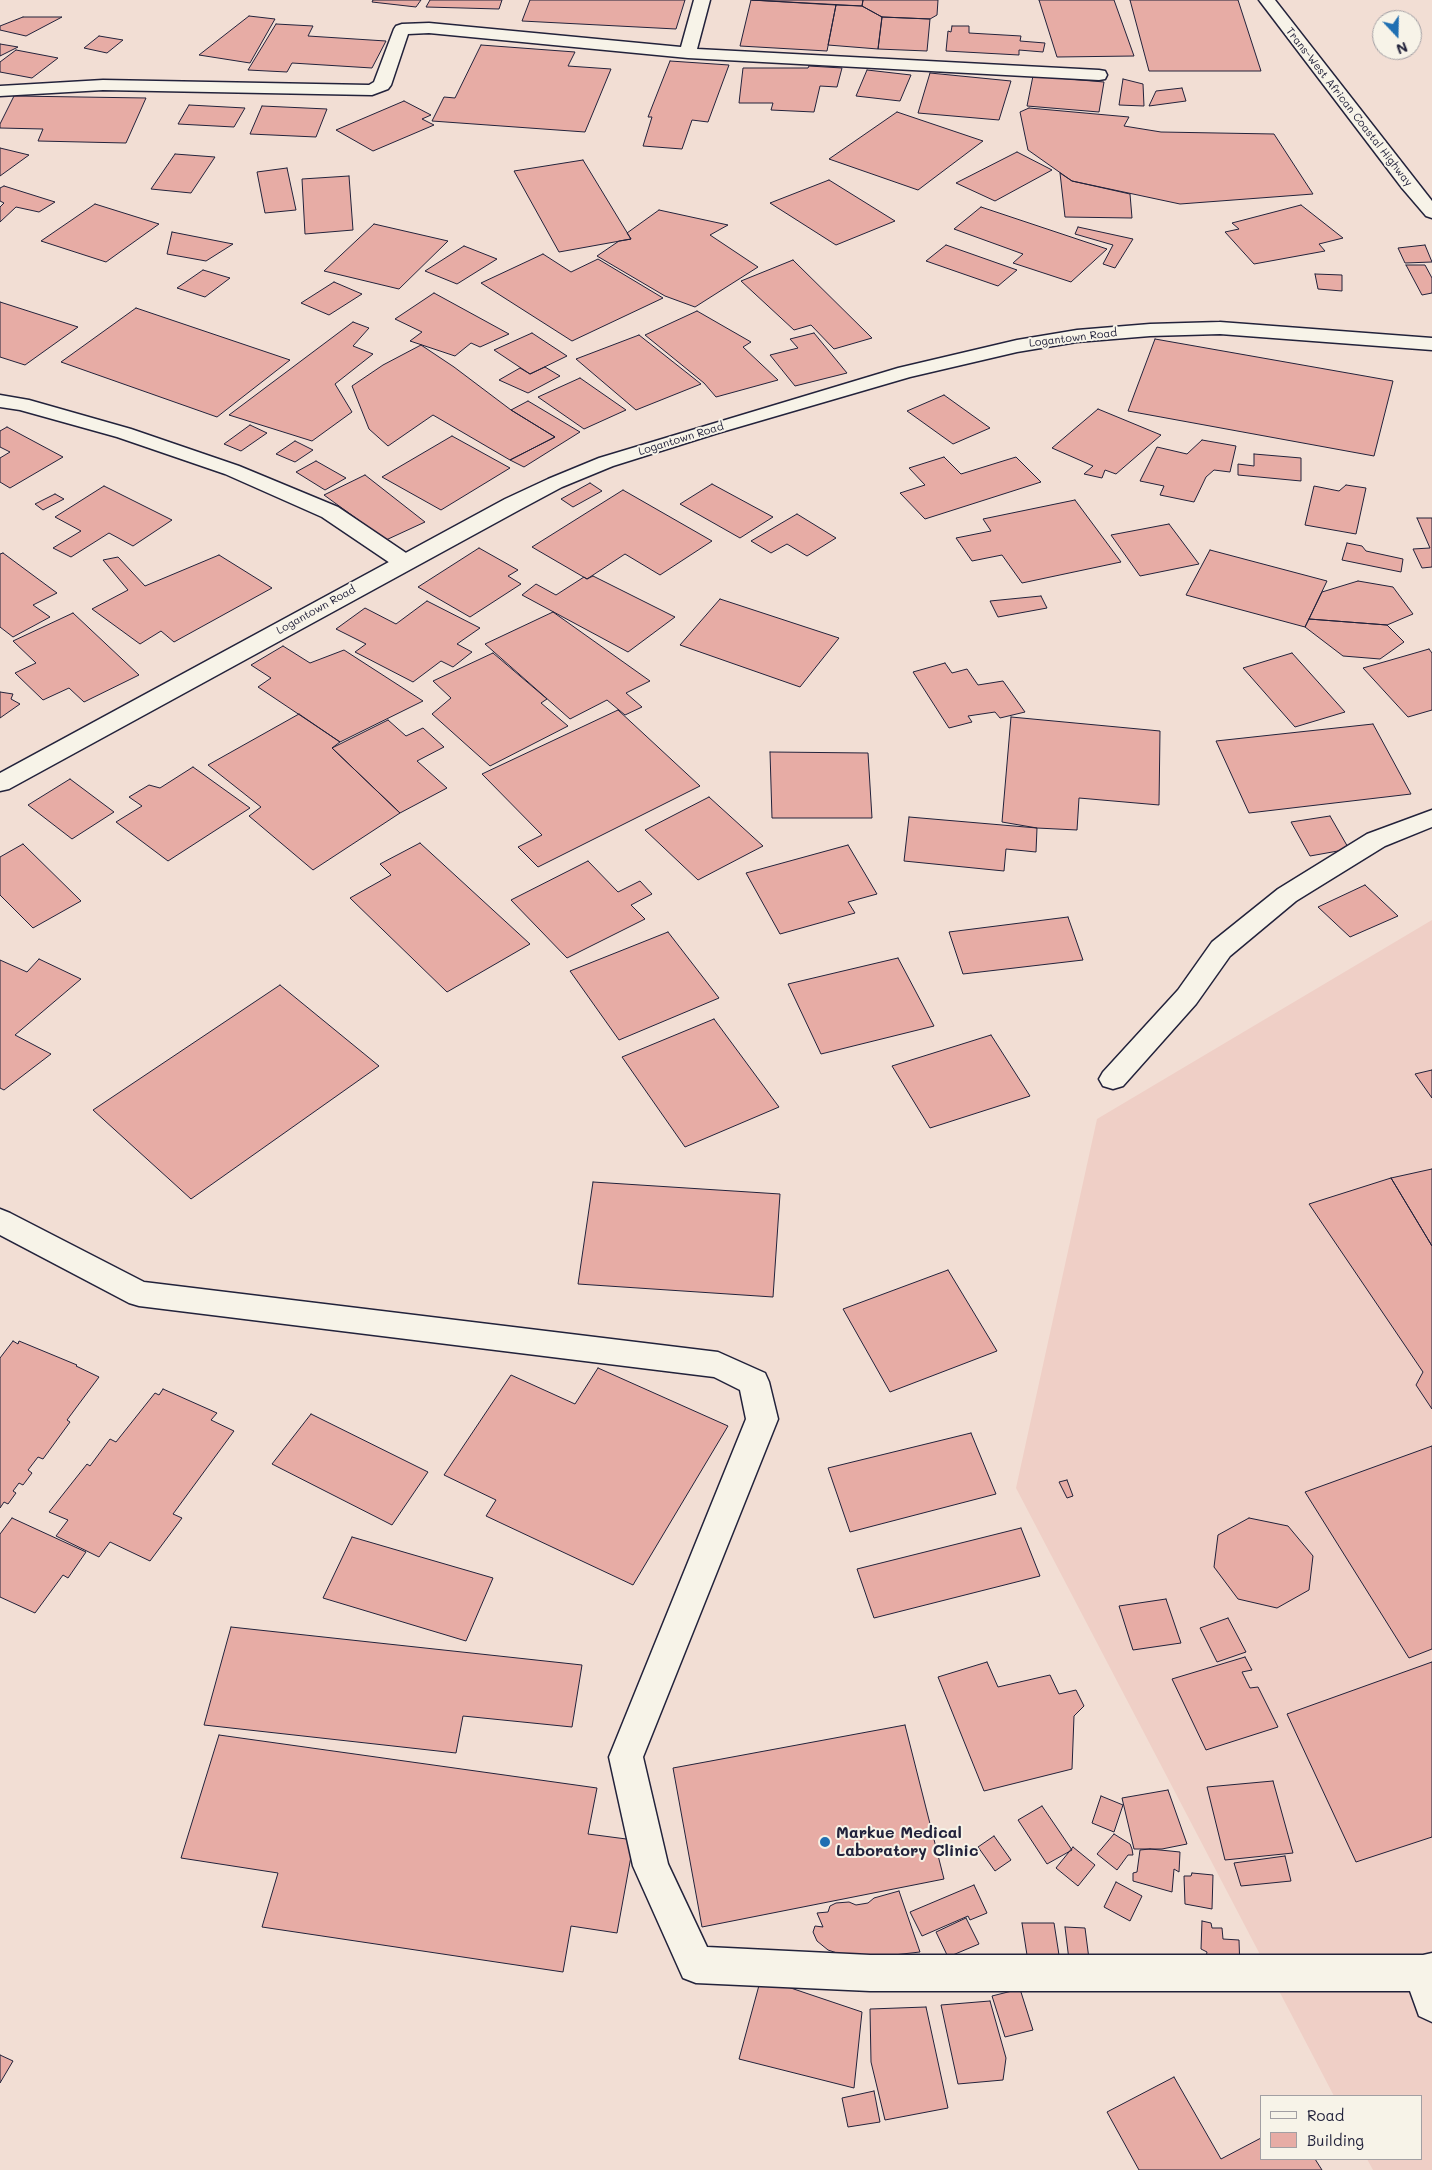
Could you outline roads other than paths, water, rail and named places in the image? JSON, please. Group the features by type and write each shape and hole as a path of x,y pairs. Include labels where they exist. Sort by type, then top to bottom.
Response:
{"main road":[{"path":"688,53 702,0"},
{"name":"Trans-West African Coastal Highway","path":"1267,0 1408,184 1432,212"},
{"path":"0,91 104,85 372,90 382,85 402,29 429,28 688,53 1099,75"},
{"name":"Logantown Road","path":"0,783 512,504 555,483 606,462 905,372 1017,346 1077,336 1150,330 1220,328 1432,344"},
{"path":"0,401 22,404 124,433 232,470 330,512 404,562"},
{"path":"1113,1079 1187,997 1221,949 1228,943 1287,895 1376,840 1432,818"},
{"path":"0,1221 139,1294 718,1365 754,1382 762,1419 626,1756 651,1866 696,1965 870,1974 1429,1983"}],"place":[{"name":"Markue Medical Laboratory Clinic","path":"825,1842"}]}
